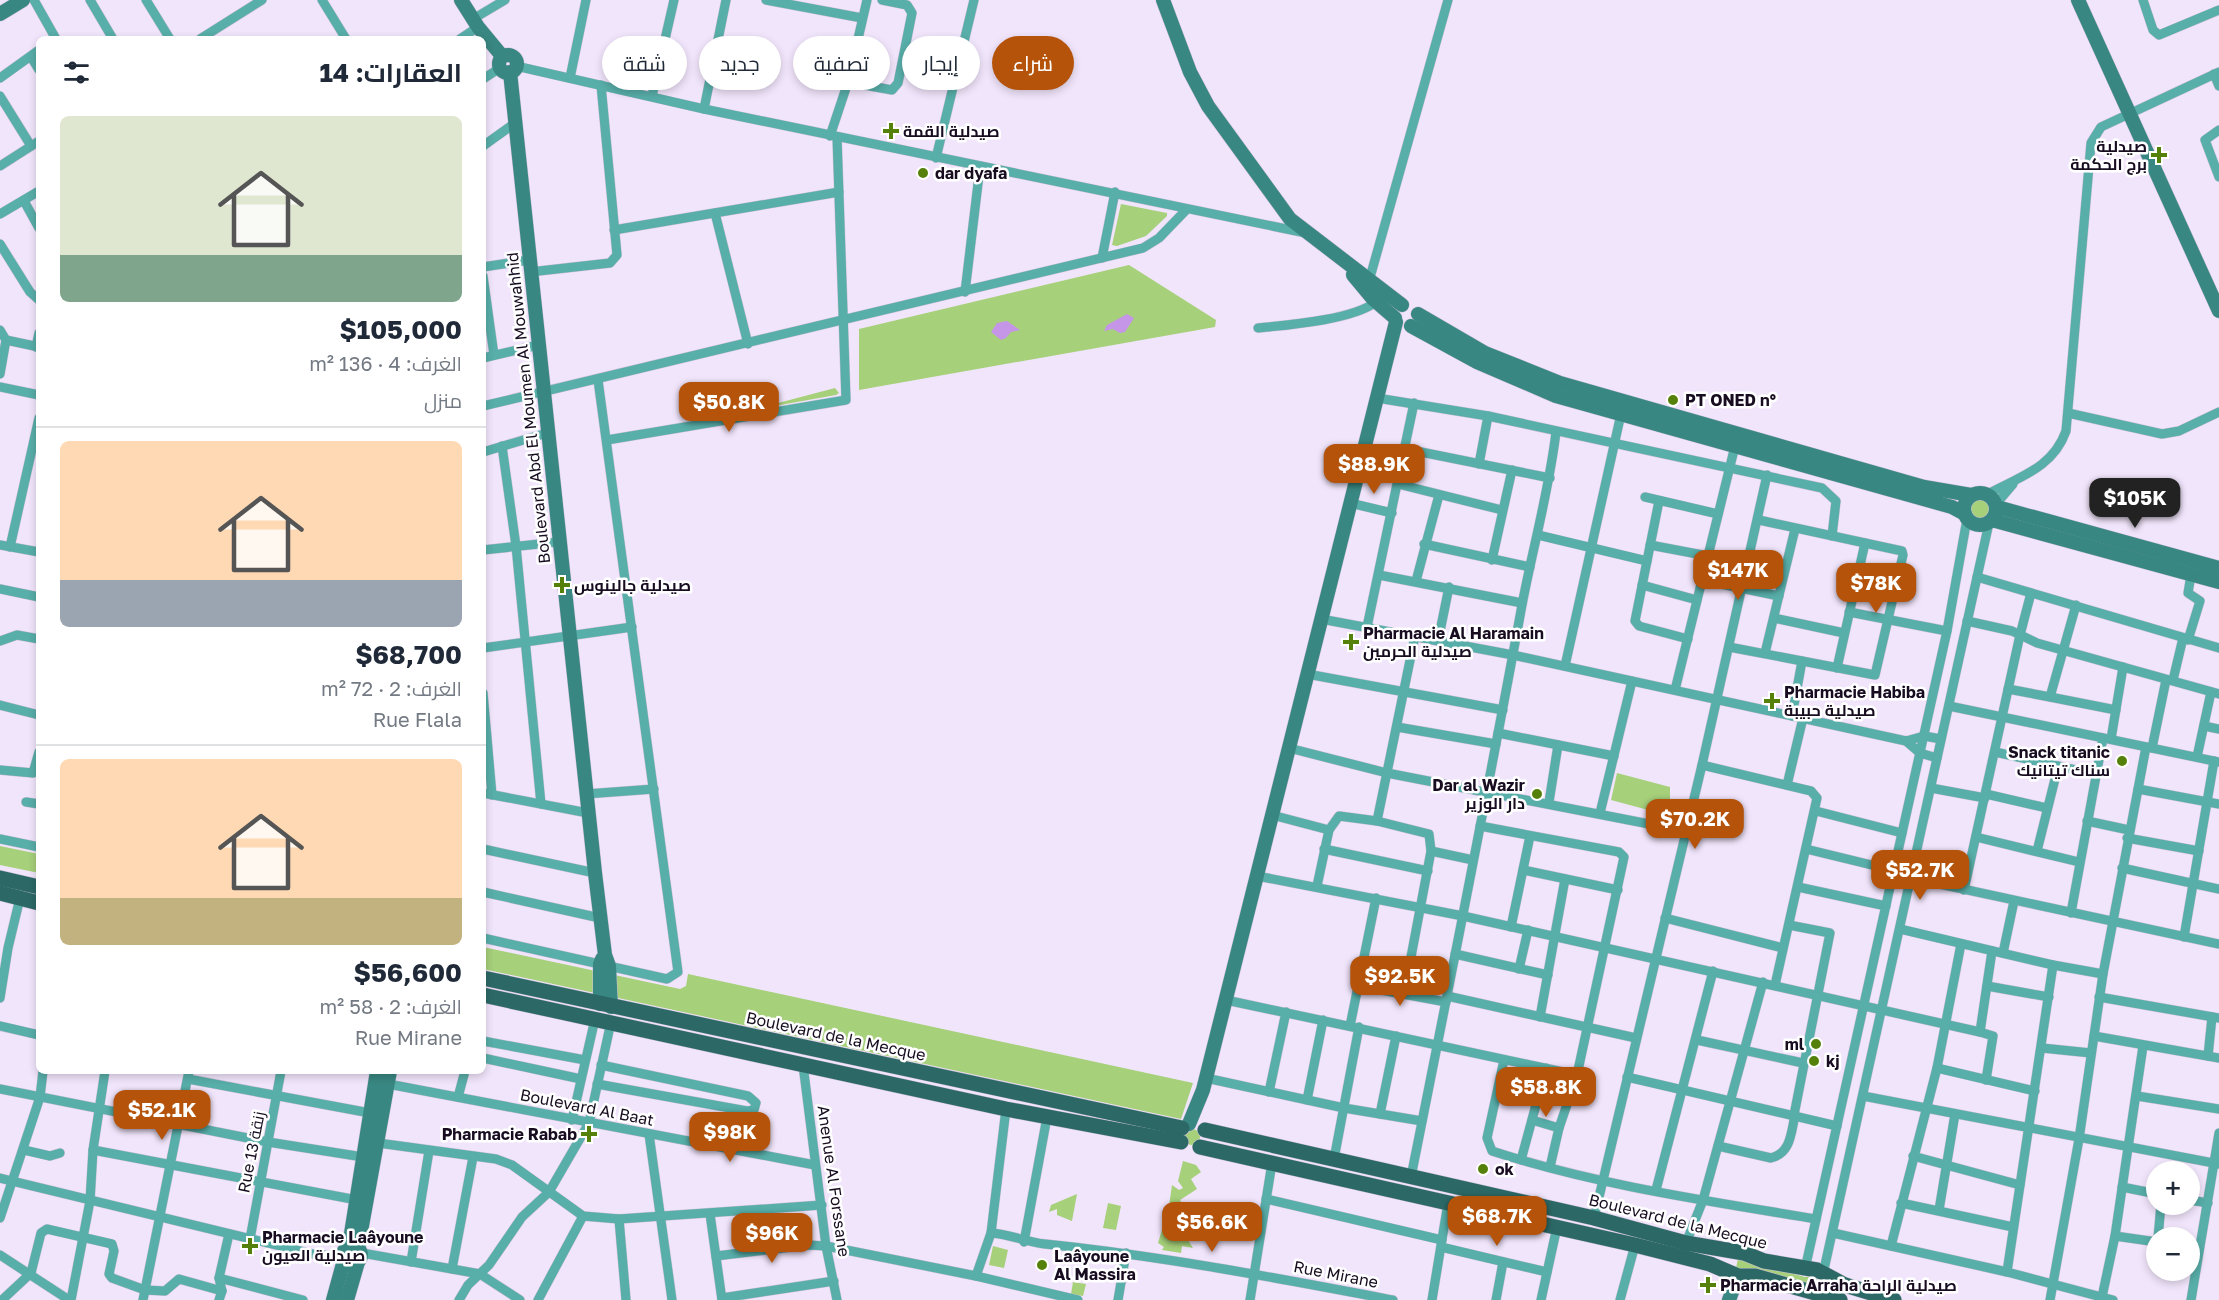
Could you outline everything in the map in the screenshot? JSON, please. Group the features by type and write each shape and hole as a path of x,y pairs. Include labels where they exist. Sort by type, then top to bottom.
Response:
{"main road":[{"path":"0,14 23,0"},
{"path":"461,0 485,36"},
{"path":"1163,0 1190,72 1208,106 1277,203 1305,233 1343,262 1402,304 1412,306 1413,322 1382,381"},
{"path":"2078,0 2219,311"},
{"path":"486,37 507,66"},
{"name":"Boulevard Abd El Moumen Al Mouwahhid","path":"507,66 605,962 604,1013"},
{"path":"1343,262 1376,302 1401,326 1413,322 1560,383 1924,487 1971,495 1980,492 1993,510 2219,582"},
{"path":"1192,1130 1382,381 1397,308 1402,304"},
{"path":"1413,322 1468,358 1556,396 1952,507 1975,525 1993,510"},
{"path":"1966,517 1964,507 1971,495"},
{"path":"1993,510 2219,568"},
{"path":"0,878 36,887"},
{"path":"0,893 36,902"},
{"name":"Boulevard de la Mecque","path":"486,979 604,1013 802,1065 1006,1109 1047,1117 1192,1130 1206,1137 1200,1147 1635,1245 1710,1264 1736,1275 1755,1276 1840,1300"},
{"name":"Boulevard de la Mecque","path":"486,995 604,1013 1334,1159 1594,1218 1686,1243 1817,1270 1845,1285 1894,1300"},
{"path":"348,1300 357,1200 376,1074"},
{"path":"333,1300 352,1255 378,1143 389,1078"},
{"path":"1729,1300 1736,1275 1729,1263 1733,1256 1740,1253"},
{"path":"1811,1293 1818,1293 1824,1288 1826,1281 1823,1274"}],"street":[{"path":"34,0 53,36"},
{"path":"90,0 111,36"},
{"path":"146,0 168,36"},
{"path":"205,36 262,0"},
{"path":"322,0 344,36"},
{"path":"463,36 505,0"},
{"path":"570,78 586,0"},
{"path":"652,96 674,0"},
{"path":"704,109 726,0"},
{"path":"766,0 862,18"},
{"path":"858,36 867,0"},
{"path":"882,0 907,5 912,13 898,83 890,90"},
{"path":"936,158 974,0"},
{"path":"1369,281 1448,0"},
{"path":"2143,0 2153,30 2159,35 2219,10"},
{"path":"0,78 36,53"},
{"path":"31,57 36,65"},
{"path":"486,77 507,66 936,158 1115,192 1305,233"},
{"path":"1823,1274 1993,510 2022,477 2044,465 2055,453 2066,431 2091,143 2101,127 2217,73 2219,86"},
{"path":"486,267 610,263 617,255 601,85"},
{"path":"607,440 846,400 845,321 833,136 846,90"},
{"path":"0,96 35,143 0,166"},
{"path":"486,144 515,123"},
{"path":"2219,130 2205,140 2219,177"},
{"path":"965,292 980,167"},
{"path":"614,230 838,192"},
{"path":"1102,258 1115,192"},
{"path":"0,214 36,193"},
{"path":"24,201 36,223"},
{"path":"486,405 1143,248 1159,238 1187,209"},
{"path":"715,213 748,344"},
{"path":"0,244 30,292 36,297"},
{"path":"486,298 494,355"},
{"path":"1258,328 1313,321 1367,309 1376,302"},
{"path":"0,330 6,340 0,374"},
{"path":"6,340 36,347"},
{"path":"486,357 538,345"},
{"path":"486,939 605,962 666,979 678,972 598,380"},
{"path":"0,387 36,394"},
{"path":"1377,398 1488,416 1614,445 1767,475 1829,492 1836,501 1832,536"},
{"path":"1367,627 1414,403"},
{"path":"2068,413 2162,435 2180,431 2219,412"},
{"path":"1565,666 1621,414"},
{"path":"1479,464 1488,416"},
{"path":"36,429 5,546 36,551"},
{"path":"1411,1177 1488,792 1522,603 1550,478 1556,432"},
{"path":"486,451 547,433"},
{"path":"502,446 516,546 540,804"},
{"path":"1675,690 1735,446"},
{"path":"1406,449 1550,478"},
{"path":"1492,560 1512,470"},
{"path":"1594,1218 1702,765 1759,520 1767,475"},
{"path":"1398,484 1502,510"},
{"path":"1416,581 1438,495"},
{"path":"1645,497 1718,514"},
{"path":"1659,501 1635,618 1636,624 1688,639"},
{"path":"1350,503 1392,513"},
{"path":"1805,1269 1947,631 1966,517"},
{"path":"1729,646 1875,675 1889,618 1903,555 1898,550 1759,520"},
{"path":"1766,653 1795,529"},
{"path":"1538,535 1592,546 1647,561"},
{"path":"486,550 558,542"},
{"path":"1837,668 1865,543"},
{"path":"1424,544 1530,567"},
{"path":"1650,545 1708,556"},
{"path":"2050,1300 2079,1139 2099,997 2128,834 2149,748 2170,680 2200,601 2188,593 2191,574"},
{"path":"1379,575 1522,603"},
{"path":"1977,578 2219,648"},
{"path":"1702,580 1779,596"},
{"path":"1642,585 1697,600"},
{"path":"1438,640 1449,587"},
{"path":"0,589 36,596"},
{"path":"1964,890 2031,593"},
{"path":"2050,698 2076,605"},
{"path":"1849,612 1947,631"},
{"path":"1774,618 1844,633"},
{"path":"1321,619 1513,655 1906,741 1920,753 1937,758"},
{"path":"1967,621 2012,631 2062,649 2215,693 2197,757"},
{"path":"486,648 632,627"},
{"path":"0,641 17,636 36,639"},
{"path":"1377,821 1415,636"},
{"path":"1792,716 1802,661"},
{"path":"2071,913 2094,774 2116,710 2123,667"},
{"path":"1307,674 1503,710"},
{"path":"1600,813 1632,681"},
{"path":"2008,689 2116,710"},
{"path":"0,705 36,714"},
{"path":"1949,706 2002,715 2217,761 2206,802 2184,937"},
{"path":"1787,785 1803,718"},
{"path":"1397,726 1496,744"},
{"path":"2204,726 2219,729"},
{"path":"1498,734 1614,756"},
{"path":"1906,741 1924,736 1941,739"},
{"path":"1549,802 1558,745"},
{"path":"1289,747 1388,773 1549,802 1685,831"},
{"path":"1995,752 2094,774"},
{"path":"486,754 488,794 588,813"},
{"path":"1702,765 1787,785 1814,793 1817,798 1816,811 1775,986"},
{"path":"2037,851 2058,767"},
{"path":"0,770 36,774"},
{"path":"1931,788 2047,808"},
{"path":"586,794 654,789"},
{"path":"2138,789 2219,804"},
{"path":"26,802 36,804"},
{"path":"1816,811 1902,833"},
{"path":"1272,814 1329,830"},
{"path":"1317,886 1329,830 1339,816 1377,821 1425,831 1429,834 1431,851 1428,871 1404,994"},
{"path":"2087,821 2128,834 2199,851"},
{"path":"1480,826 1619,852 1624,860 1577,1075 1559,1128 1550,1167"},
{"path":"1511,927 1530,836"},
{"path":"1976,837 2079,862"},
{"path":"0,839 36,846"},
{"path":"1324,849 1428,871"},
{"path":"1806,849 1880,867 1895,866 1913,870 1921,880"},
{"path":"486,850 595,873"},
{"path":"1431,851 1473,860"},
{"path":"1880,867 1892,878 1910,884 1921,880 2219,944"},
{"path":"2122,868 2219,889"},
{"path":"1523,870 1618,890"},
{"path":"1257,876 1317,886 1528,930 1980,1032 1993,1036 1986,1080"},
{"path":"1540,1017 1565,879"},
{"path":"1798,887 1886,906"},
{"path":"486,893 600,918"},
{"path":"0,998 4,947 20,898"},
{"path":"1334,1159 1344,1108 1360,986 1376,898"},
{"path":"2003,954 2014,901"},
{"path":"1665,918 1783,948"},
{"path":"1718,1146 1771,1158 1786,1152 1830,933 1789,925"},
{"path":"1900,929 2003,954 2103,974"},
{"path":"1519,969 1528,930"},
{"path":"1892,1246 1901,1203 1937,1068 1961,944"},
{"path":"1980,1032 1992,951"},
{"path":"1455,954 1548,975"},
{"path":"2007,1272 2053,965"},
{"path":"1656,1190 1697,1040 1713,971"},
{"path":"1686,1243 1718,1146 1746,1051 1763,982"},
{"path":"1360,986 1446,999 1636,1038"},
{"path":"1987,986 2049,998"},
{"path":"2099,997 2216,1017 2208,1056"},
{"path":"1226,999 1577,1075"},
{"path":"1269,1092 1286,1012"},
{"path":"572,1120 585,1060 604,1013"},
{"path":"459,1300 468,1285 489,1265 522,1217 549,1192 589,1123 602,1065 604,1013"},
{"path":"1307,1100 1323,1020"},
{"path":"0,1026 36,1034"},
{"path":"1380,1114 1396,1036"},
{"path":"2094,1036 2219,1058"},
{"path":"1697,1040 1803,1063"},
{"path":"486,1042 585,1060"},
{"path":"2102,1297 2115,1236 2143,1046"},
{"path":"2042,1048 2091,1053"},
{"path":"486,1059 581,1079"},
{"path":"1504,1060 1487,1138 1488,1146 1492,1151 1550,1167 1702,1200 1816,1219"},
{"path":"597,1084 747,1111 754,1110 756,1104 748,1096 602,1065"},
{"name":"Anenue Al Forssane","path":"802,1065 826,1246 837,1300"},
{"path":"1521,1160 1546,1068"},
{"path":"1937,1068 2035,1091"},
{"path":"0,1218 40,1097 42,1074"},
{"path":"0,1255 70,1300 90,1201 93,1150 105,1074"},
{"name":"Rue 13 زنقة","path":"250,1239 280,1074"},
{"path":"458,1097 464,1074"},
{"path":"143,1300 189,1075 276,1096 370,1113"},
{"path":"1627,1077 1837,1126"},
{"name":"Boulevard Al Baat","path":"389,1078 458,1097 815,1165"},
{"path":"1205,1084 1269,1092 1422,1121"},
{"path":"0,1089 268,1142 363,1157"},
{"path":"1863,1096 2029,1130 2217,1164"},
{"path":"2137,1096 2219,1109"},
{"path":"976,1276 991,1233 1006,1109"},
{"path":"1939,1210 1955,1114"},
{"path":"1024,1242 1047,1117"},
{"path":"1532,1120 1559,1128"},
{"path":"2200,1252 2217,1164 2219,1133"},
{"path":"650,1134 672,1300"},
{"path":"378,1143 473,1158 496,1159 512,1165 583,1216 619,1219 659,1214 710,1214 822,1205"},
{"path":"24,1150 50,1156 60,1153"},
{"path":"93,1150 260,1184 357,1200"},
{"path":"411,1262 429,1151"},
{"path":"1913,1156 2020,1185"},
{"path":"452,1269 473,1158"},
{"path":"1250,1300 1272,1163"},
{"path":"0,1178 313,1254 352,1255 411,1262 480,1274 520,1300"},
{"path":"2122,1187 2146,1192"},
{"path":"1266,1199 1547,1272"},
{"path":"2200,1202 2208,1203"},
{"path":"1432,1300 1448,1203"},
{"path":"1901,1203 2013,1227"},
{"path":"710,1214 722,1299 834,1281"},
{"path":"538,1300 583,1216"},
{"path":"619,1219 626,1300"},
{"path":"1541,1300 1557,1227"},
{"path":"2,1300 2,1297 31,1273 43,1230 112,1244 114,1251 109,1274 145,1290 165,1291 179,1279 220,1295 219,1278 229,1234"},
{"name":"Rue Mirane","path":"991,1233 1024,1242 1126,1253 1254,1273 1393,1300"},
{"path":"1833,1233 2007,1272 2113,1300"},
{"path":"2115,1236 2146,1240"},
{"path":"716,1256 808,1245 826,1246 976,1276 1057,1298 1078,1300"},
{"path":"1620,1300 1635,1245"},
{"path":"1118,1300 1126,1253"},
{"path":"1496,1300 1503,1262"},
{"path":"219,1278 280,1296 303,1300"},
{"path":"2191,1300 2195,1281"},
{"path":"267,1300 280,1296"}],"green space":[{"path":"1121,204 1167,213 1167,216 1146,236 1117,246 1112,245"},
{"path":"1129,265 1216,320 1215,327 859,390 859,329"},
{"path":"835,388 839,393 836,395 752,410"},
{"path":"1981,495 1990,498 1993,507 1990,516 1981,519 1972,516 1969,507 1972,498"},
{"path":"1617,773 1670,787 1670,799 1663,814 1611,800"},
{"path":"0,846 36,853 36,872 0,865"},
{"path":"486,948 680,989 686,986 688,974 1193,1083 1181,1119 486,970"},
{"path":"1192,1129 1198,1131 1200,1137 1198,1143 1192,1145 1186,1143 1184,1137 1186,1131"},
{"path":"1183,1161 1196,1165 1201,1172 1191,1179 1197,1189 1180,1200 1190,1215 1178,1224 1193,1248 1182,1246 1181,1253 1162,1250 1164,1247 1158,1243 1164,1223 1176,1215 1168,1213 1172,1185 1179,1190 1183,1188 1178,1181"},
{"path":"1077,1194 1072,1221 1057,1215 1057,1209 1049,1212 1051,1205"},
{"path":"1108,1203 1121,1206 1116,1230 1103,1228"},
{"path":"993,1246 1008,1250 1004,1268 989,1265"},
{"path":"1738,1259 1805,1277 1814,1276 1819,1283 1817,1286 1748,1268 1736,1268"},
{"path":"1073,1282 1086,1284 1083,1296 1071,1294"}],"shaded area":[{"path":"1127,314 1134,318 1125,332 1120,333 1113,329 1104,331 1107,325"},
{"path":"1007,321 1020,330 1011,332 1001,340 991,332 997,323"}],"place":[{"name":"صيدلية القمة","path":"891,131"},
{"name":"صيدلية برج الحكمة","path":"2159,155"},
{"name":"dar dyafa","path":"923,173"},
{"name":"PT ONED n°","path":"1673,400"},
{"name":"صيدلية جالينوس","path":"562,585"},
{"name":"Pharmacie Al Haramain صيدلية الحرمين","path":"1351,642"},
{"name":"Pharmacie Habiba صيدلية حبيبة","path":"1772,701"},
{"name":"Snack titanic سناك تيتانيك","path":"2122,761"},
{"name":"Dar al Wazir دار الوزير","path":"1537,794"},
{"name":"ml","path":"1816,1044"},
{"name":"kj","path":"1814,1061"},
{"name":"Pharmacie Rabab","path":"589,1134"},
{"name":"ok","path":"1483,1169"},
{"name":"Pharmacie Laâyoune صيدلية العيون","path":"250,1246"},
{"name":"Laâyoune Al Massira","path":"1042,1265"},
{"name":"Pharmacie Arraha صيدلية الراحة","path":"1708,1285"}]}
